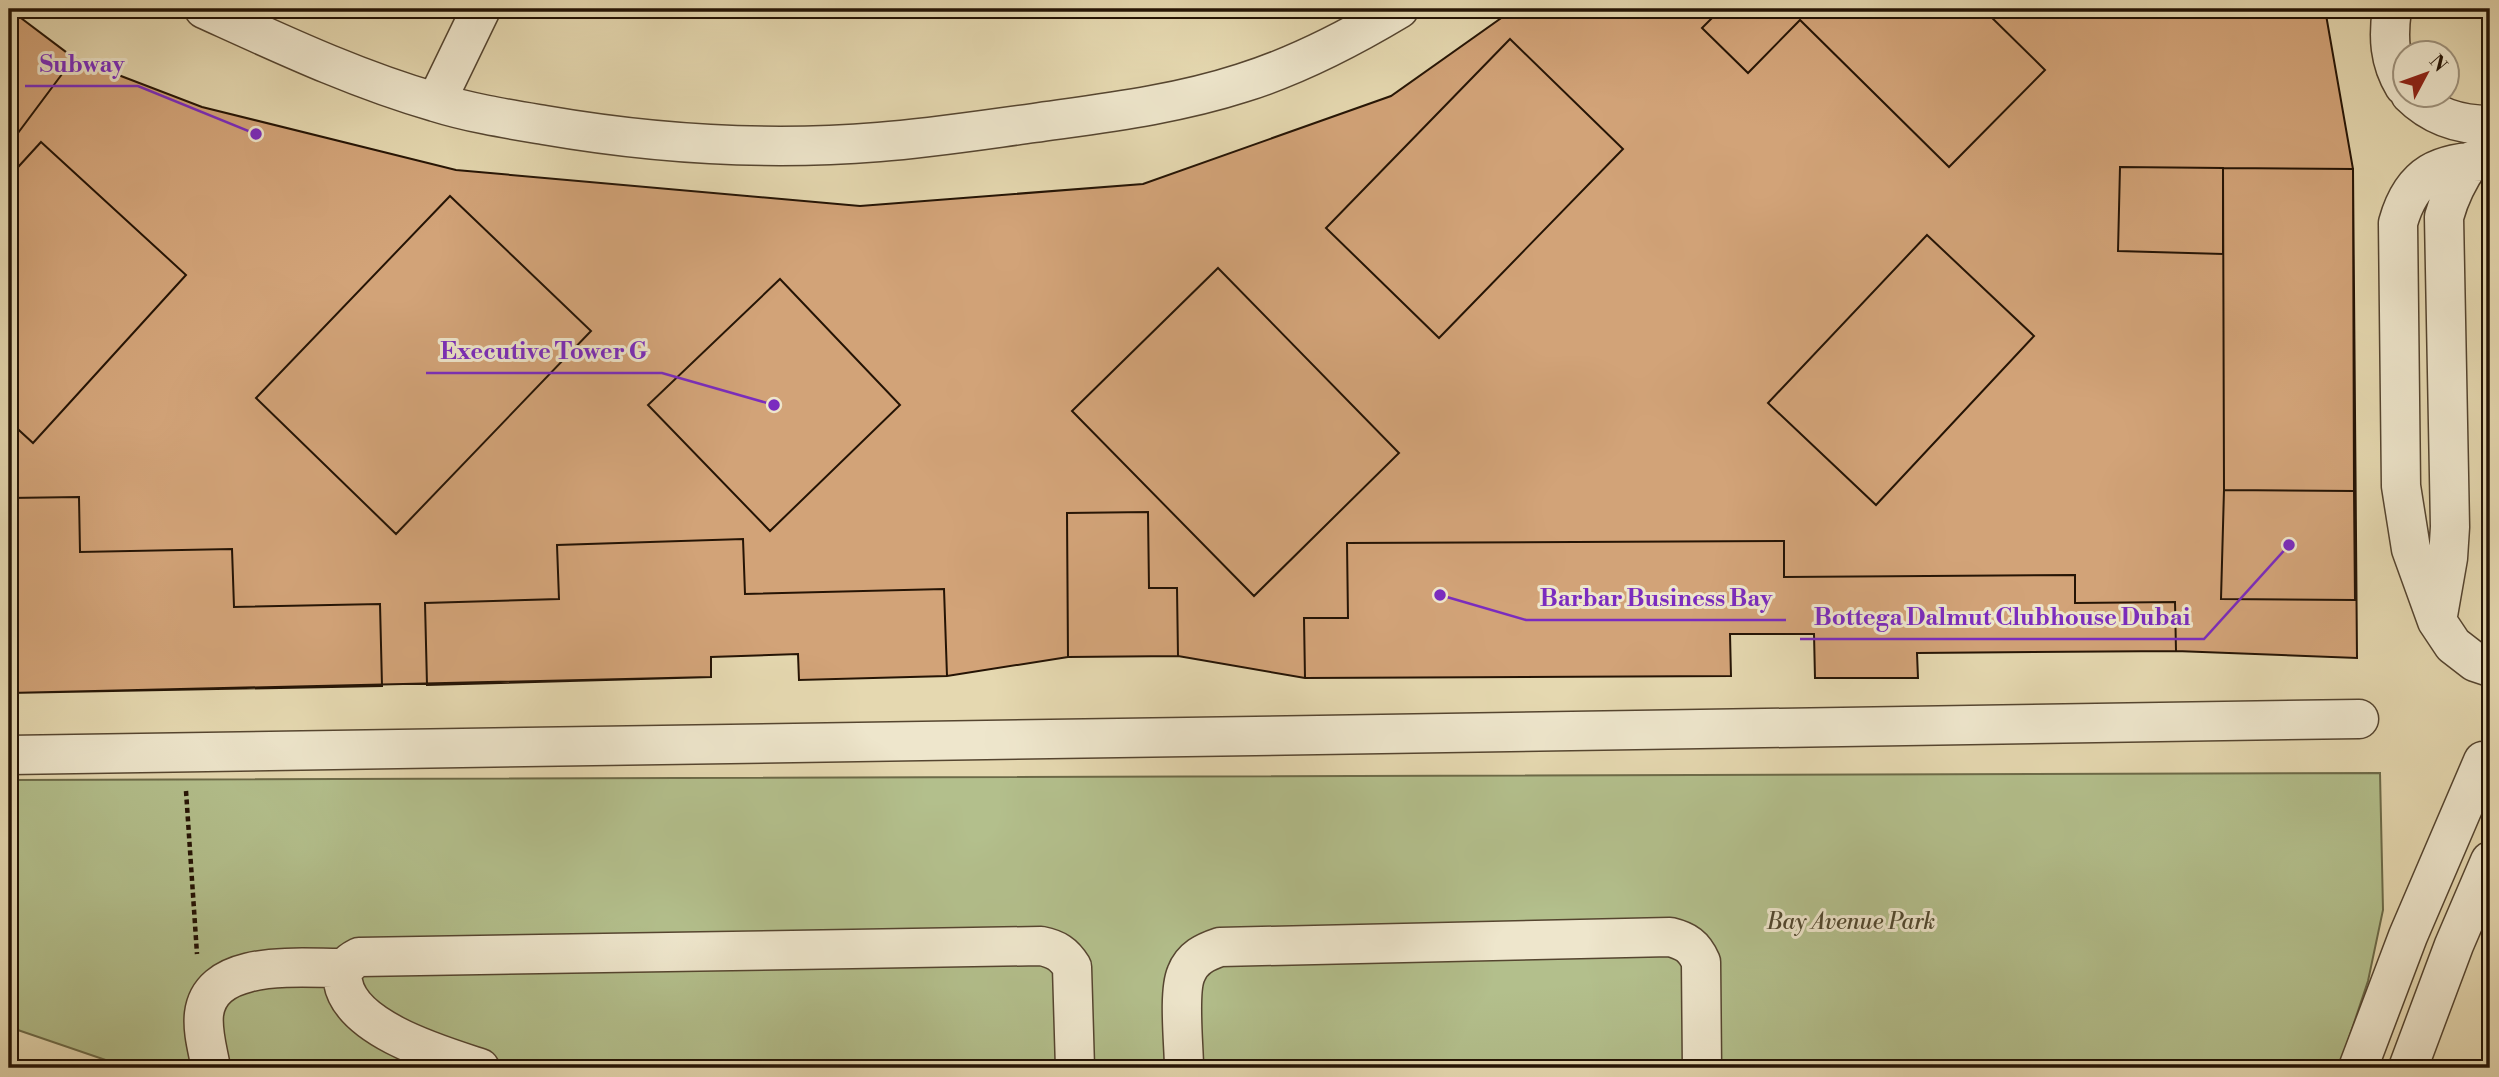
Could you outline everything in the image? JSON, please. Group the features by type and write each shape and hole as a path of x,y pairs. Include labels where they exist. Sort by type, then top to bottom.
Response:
{"street":[{"path":"204,9 355,75 436,103 557,127 728,145 877,142 951,135 1186,99 1244,83 1300,62 1399,9"},
{"path":"436,103 481,9"},
{"path":"2391,38 2392,9"},
{"path":"2426,108 2456,122 2490,125"},
{"path":"2481,161 2459,177 2449,197 2444,217 2450,527 2448,558 2437,621 2453,645 2475,662 2490,667"},
{"path":"9,755 2359,719"},
{"path":"2408,1068 2454,945 2487,869 2472,833 2472,803 2486,752"},
{"path":"2358,1068 2408,936 2486,752"},
{"path":"1184,1068 1185,975 1205,952 1220,947 1670,937 1684,940 1695,949 1700,962 1702,1068"},
{"path":"480,1068 391,1034 375,1024 350,999 342,978 345,968 359,957 1041,946 1054,948 1065,956 1072,968 1075,1068"},
{"path":"211,1068 204,1013 212,993 229,978 250,970 345,968"}],"path":[{"path":"183,752 197,956"}],"green space":[{"name":"Bay Avenue Park","path":"2380,773 2383,910 2368,981 2339,1068 129,1068 9,1027 9,780"}],"building":[{"path":"9,9 74,58 9,145"},
{"path":"9,9 74,58 202,107 456,170 860,206 1143,184 1391,96 1514,9 2325,9 2353,169 2357,658 2176,651 1917,653 1918,678 1815,678 1814,634 1730,634 1731,676 1305,678 1178,656 1068,657 947,676 799,680 798,654 711,657 711,677 9,693"},
{"path":"1721,9 1983,9 2045,70 1949,167 1800,20 1748,73 1702,28"},
{"path":"1510,39 1623,149 1439,338 1326,228"},
{"path":"41,142 186,275 33,443 9,421 9,177"},
{"path":"2120,167 2223,168 2223,254 2118,251"},
{"path":"2223,168 2353,169 2354,491 2224,490"},
{"path":"450,196 591,331 396,534 256,398"},
{"path":"1927,235 2034,336 1876,505 1768,403"},
{"path":"1218,268 1399,453 1254,596 1072,411"},
{"path":"780,279 900,405 770,531 648,405"},
{"path":"2224,490 2354,491 2355,600 2221,599"},
{"path":"79,497 80,552 232,549 234,607 380,604 382,686 9,693 9,498"},
{"path":"1148,512 1149,588 1177,588 1178,656 1068,657 1067,513"},
{"path":"743,539 745,594 944,589 947,676 799,680 798,654 711,657 711,677 427,685 425,603 559,599 557,545"},
{"path":"1784,541 1784,577 2075,575 2075,603 2175,602 2176,651 1917,653 1918,678 1815,678 1814,634 1730,634 1731,676 1305,678 1304,618 1348,618 1347,543"}],"place":[{"name":"Subway","path":"256,134"},
{"name":"Executive Tower G","path":"774,405"},
{"name":"Bottega Dalmut Clubhouse Dubai","path":"2289,545"},
{"name":"Barbar Business Bay","path":"1440,595"}]}
